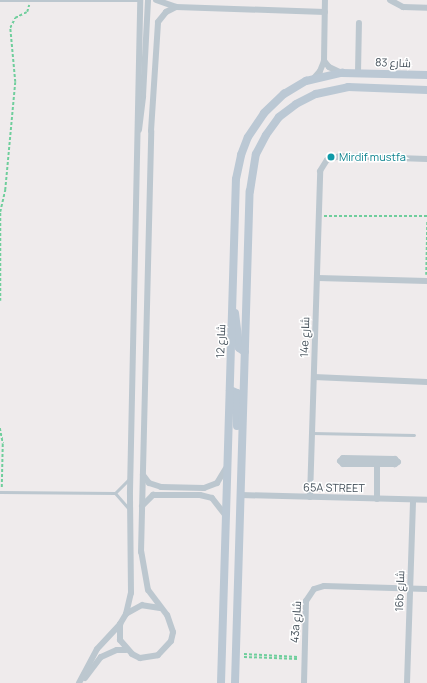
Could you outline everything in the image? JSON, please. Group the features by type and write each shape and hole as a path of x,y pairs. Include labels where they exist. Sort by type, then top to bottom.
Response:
{"street":[{"path":"79,683 97,649 120,624 126,614 131,593 130,477 140,0"},
{"path":"137,141 143,96 148,0"},
{"path":"156,0 176,7 325,12"},
{"path":"314,78 320,71 324,61 325,0"},
{"path":"390,0 403,7 427,8"},
{"path":"120,624 120,640 126,650 140,658 150,658 166,649 173,632 169,619 148,590 142,564 142,506 150,160 157,29 162,16 176,7"},
{"path":"358,23 358,73"},
{"path":"324,61 329,67 342,73"},
{"name":"شارع 12","path":"221,683 236,179 242,150 253,129 270,106 291,89 314,78 342,73 358,73"},
{"name":"شارع 83","path":"358,73 427,75"},
{"path":"235,683 250,191 256,154 272,126 296,104 326,90 359,87 427,90"},
{"name":"14e شارع","path":"310,497 318,278 318,178 327,160 340,156 427,159"},
{"path":"318,278 427,281"},
{"path":"232,309 238,322 239,348 245,352"},
{"path":"314,377 427,382"},
{"path":"230,390 237,393 237,428 242,446"},
{"path":"343,458 395,459 398,462 395,464 377,464 343,464 340,461 343,458"},
{"path":"143,475 149,483 162,487 204,488 217,483 228,463"},
{"path":"377,464 377,499"},
{"path":"142,506 153,495 200,494 212,498 226,517"},
{"name":"65A STREET","path":"241,495 427,500"},
{"name":"16b شارع","path":"407,683 413,500"},
{"name":"43a شارع","path":"304,683 306,601 314,589 324,586 410,589"},
{"path":"410,589 427,589"},
{"path":"126,614 142,605 160,608"},
{"path":"82,683 101,657 117,650 126,650"}],"lane":[{"path":"0,0 140,0"},
{"path":"312,433 414,435"},
{"path":"114,493 130,477"},
{"path":"1,492 114,493 124,501 130,512"}],"path":[{"path":"0,302 0,207 5,190 15,82 10,28 15,18 27,12 29,1"},
{"path":"318,216 427,216"},
{"path":"427,221 427,281"},
{"path":"0,428 4,444 1,492"},
{"path":"236,656 304,658"}],"place":[{"name":"Mirdif mustfa","path":"331,157"}]}
